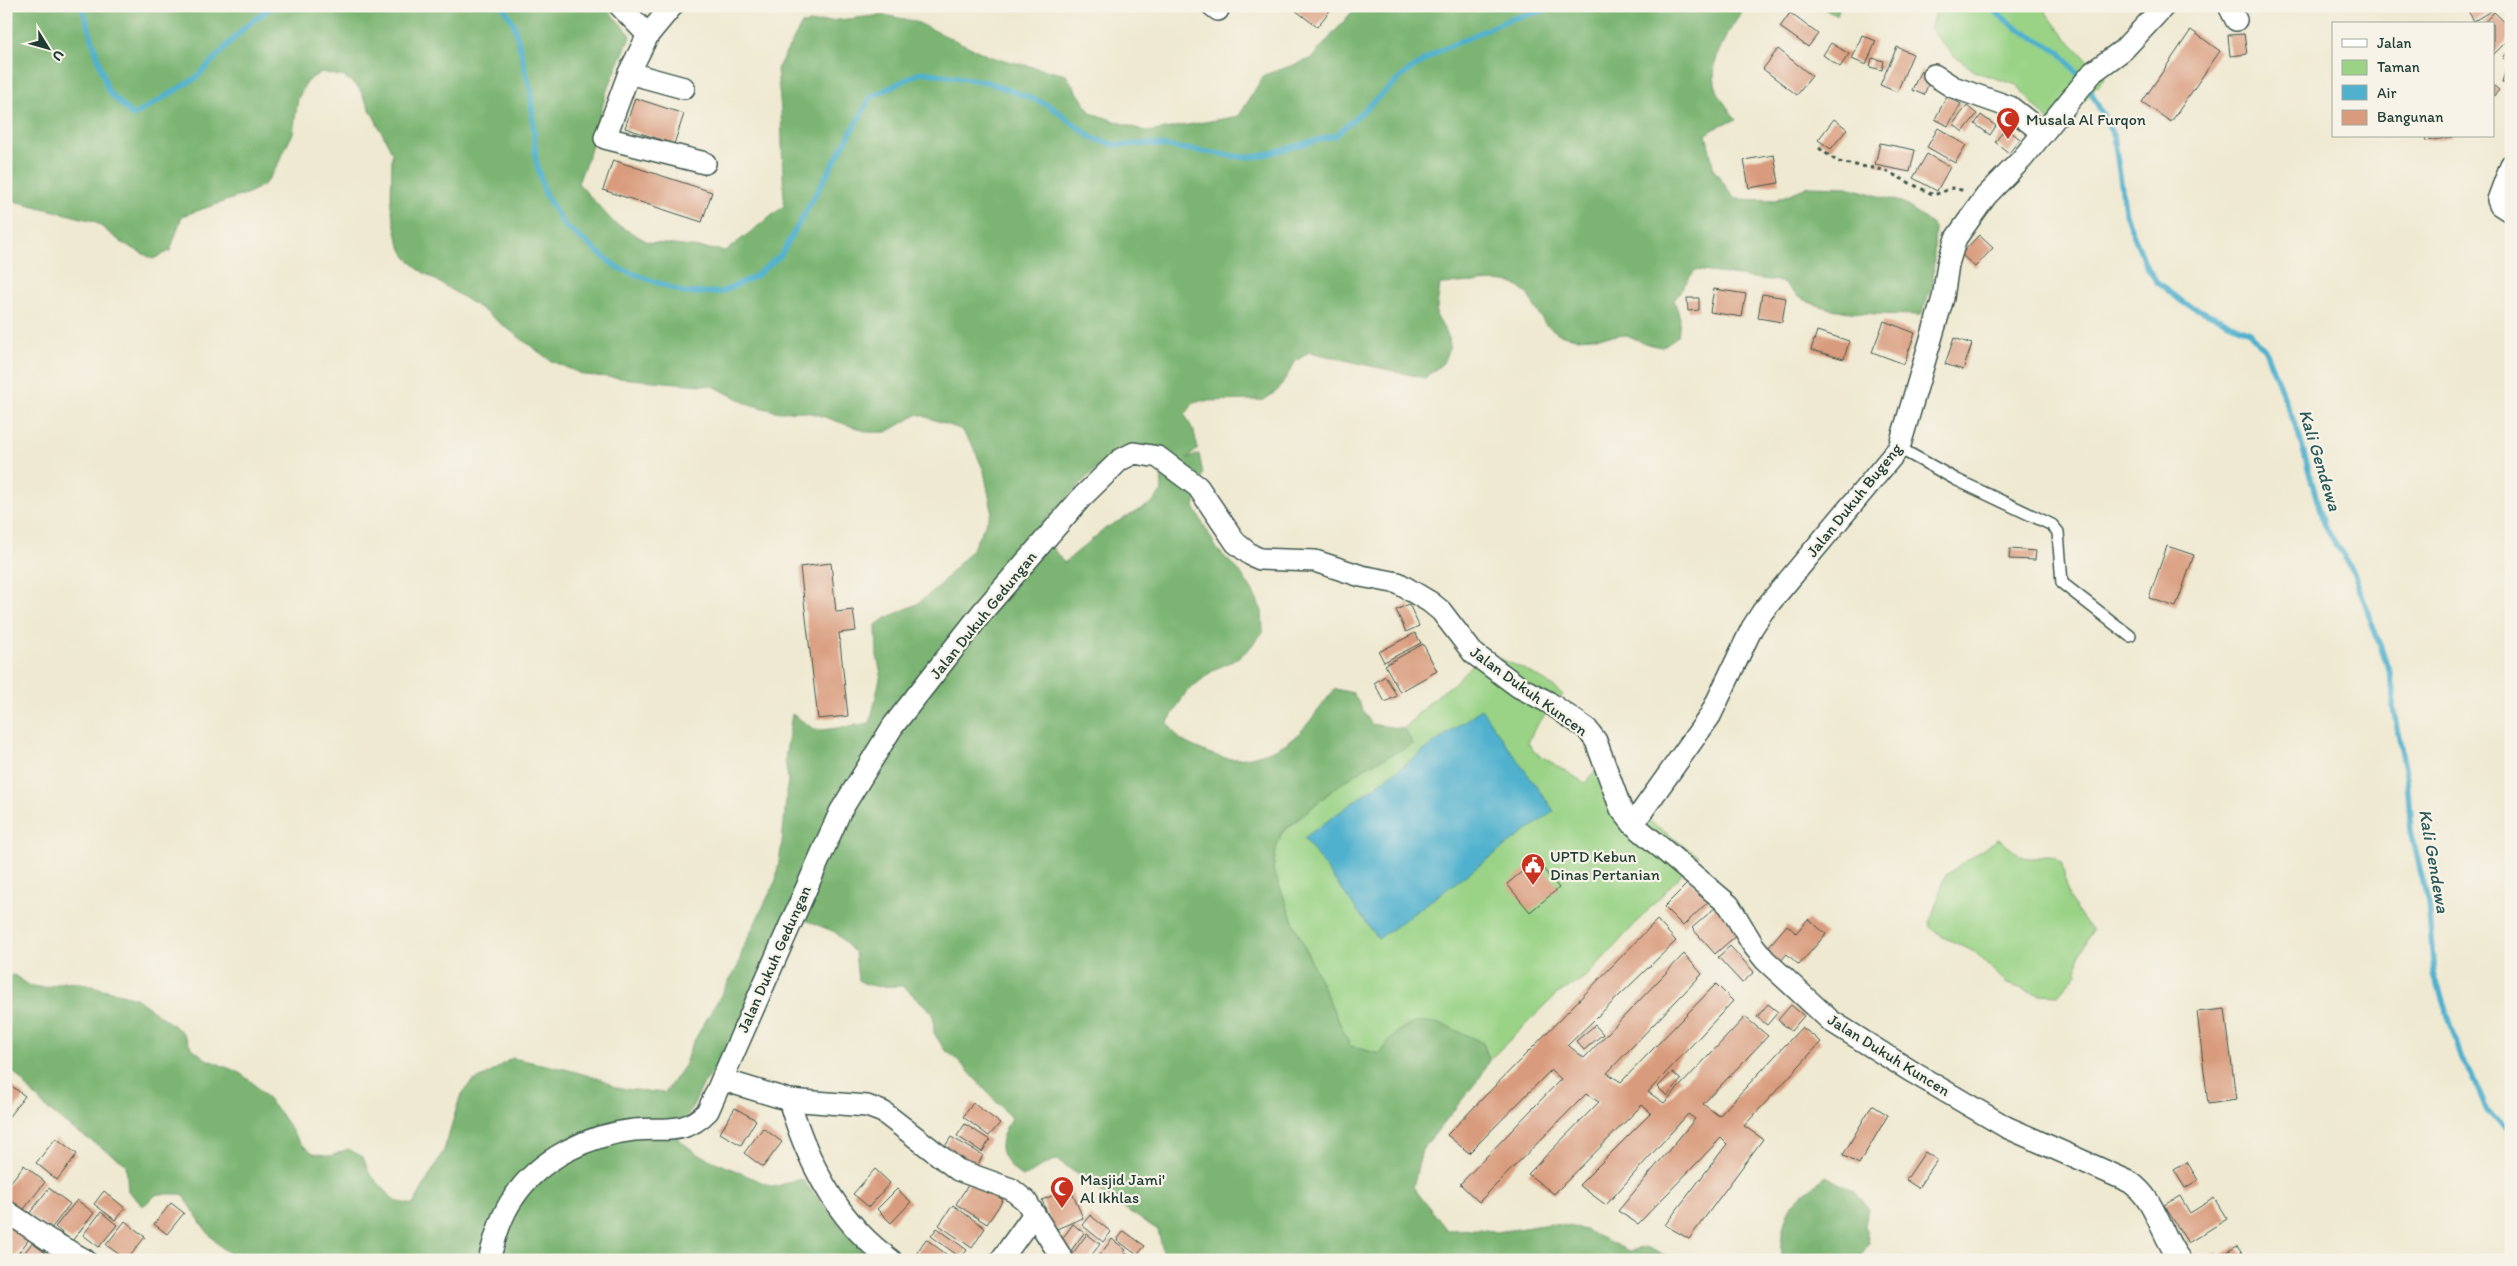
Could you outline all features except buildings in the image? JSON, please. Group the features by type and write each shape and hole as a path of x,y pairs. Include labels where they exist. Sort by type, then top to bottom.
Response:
{"street":[{"path":"620,6 648,35"},
{"path":"672,6 648,35 629,73 605,138 705,163"},
{"name":"Jalan Dukuh Bugeng","path":"1633,824 1710,716 1752,628 1763,611 1899,448 1944,298 1948,264 1956,238 1986,196 2043,133 2093,72 2123,50 2164,6"},
{"path":"629,73 684,88"},
{"path":"1934,75 1952,87 2010,107 2043,133"},
{"path":"2511,165 2498,200 2500,205 2511,212"},
{"name":"Jalan Dukuh Gedungan","path":"488,1260 497,1230 514,1197 536,1172 561,1154 597,1138 634,1130 679,1129 695,1123 708,1111 723,1080 753,1005 840,812 893,726 984,610 1081,498 1120,460 1134,452 1146,453 1158,457 1175,468 1198,487 1244,551 1260,559 1315,561 1361,576 1398,583"},
{"name":"Jalan Dukuh Kuncen","path":"1398,583 1418,594 1441,611 1473,653 1519,687 1548,702 1587,730 1596,741 1621,809 1633,824 1729,905 1753,945 1765,960 1831,1021 2006,1127 2130,1182 2141,1190 2149,1200 2162,1231 2180,1260"},
{"path":"723,1080 789,1100 867,1106 882,1112 958,1170 1011,1190 1026,1201 1063,1260"},
{"path":"789,1100 800,1132 827,1190 853,1228 891,1260"},
{"path":"6,1211 49,1240 85,1260"},
{"path":"1001,1260 1034,1214"}],"lane":[{"path":"1899,448 1957,480 2052,525 2058,532 2062,583 2130,636"}],"path":[{"path":"1819,148 1838,162 1884,170 1934,195 1952,188 1986,196"}],"green space":[{"path":"6,6 604,6 631,35 606,93 590,152 578,183 614,223 648,242 726,251 784,206 781,110 777,69 802,24 884,15 914,21 991,57 1066,75 1091,113 1148,132 1239,116 1264,75 1311,59 1357,6 1746,6 1727,35 1717,57 1714,79 1717,90 1736,120 1721,125 1706,134 1714,170 1735,199 1776,200 1809,186 1847,187 1904,203 1935,227 1933,283 1921,315 1858,313 1826,308 1799,297 1781,282 1695,270 1674,300 1680,318 1678,336 1662,347 1646,344 1627,335 1576,338 1559,334 1545,324 1526,292 1512,283 1495,281 1440,284 1436,315 1449,338 1450,346 1443,363 1425,378 1309,352 1296,361 1278,390 1264,400 1195,401 1185,415 1194,432 1198,449 1186,459 1199,454 1203,474 1194,507 1217,549 1240,572 1253,592 1262,611 1263,632 1249,649 1233,661 1215,669 1186,692 1168,722 1175,734 1183,741 1213,755 1232,759 1251,757 1272,750 1294,737 1310,721 1335,689 1353,693 1371,724 1404,729 1413,744 1366,767 1336,787 1281,833 1273,870 1294,924 1350,1046 1379,1054 1399,1030 1423,1022 1444,1025 1483,1043 1489,1060 1481,1076 1422,1150 1413,1187 1447,1230 1480,1229 1497,1232 1550,1224 1569,1226 1585,1230 1629,1251 1646,1247 1676,1260 1165,1260 1158,1230 1113,1201 1058,1160 1021,1177 1007,1162 1001,1150 1003,1137 1011,1118 958,1060 944,1049 934,1033 933,1013 903,986 874,986 858,980 855,953 835,932 800,918 759,1012 703,1085 677,1138 697,1154 773,1187 802,1179 852,1240 873,1260 278,1260 275,1257 247,1259 226,1251 217,1243 183,1194 157,1194 143,1206 128,1191 126,1164 66,1124 45,1107 11,1069 6,1068 6,976 14,975 28,985 44,988 63,982 81,983 136,998 182,1032 192,1048 206,1059 238,1072 252,1082 280,1113 300,1143 313,1153 331,1156 348,1149 363,1157 369,1173 395,1201 413,1205 444,1150 460,1097 471,1082 487,1075 512,1058 601,1079 616,1088 665,1093 685,1064 691,1046 738,966 743,948 776,880 782,843 788,779 785,760 792,714 814,729 823,730 870,723 881,674 877,656 876,625 884,619 917,604 938,587 973,548 992,511 984,471 972,444 960,429 918,414 887,432 868,432 816,414 798,411 780,412 746,403 713,386 584,375 551,361 480,308 418,269 406,257 398,241 391,206 392,152 359,88 345,77 321,72 306,82 298,99 293,133 276,168 266,183 249,193 182,216 170,251 153,259 121,242 94,221 6,199","holes":["1160,451 1162,491 1152,503 1106,528 1064,563 1038,529 1086,478 1112,456"]},
{"path":"1819,6 1840,6 1837,15"},
{"path":"1937,6 2042,6 2056,26 2104,79 2057,131 2017,85 1976,72 1952,54 1930,29"},
{"path":"1484,652 1536,675 1563,695 1536,726 1528,742 1533,751 1585,783 1612,753 1630,807 1698,856 1587,976 1556,995 1489,1060 1483,1043 1391,1039 1379,1054 1350,1046 1294,924 1273,870 1281,834 1336,787 1366,767 1413,744 1404,729 1428,703 1453,684"},
{"path":"1998,839 2025,857 2056,857 2062,864 2069,899 2092,931 2079,956 2077,973 2058,995 2038,994 2007,984 1975,952 1943,937 1929,926 1945,876"},
{"path":"1826,1176 1856,1193 1868,1208 1865,1226 1869,1243 1858,1260 1781,1260 1782,1235 1789,1211 1798,1198"}],"water":[{"path":"1481,709 1554,811 1378,939 1304,838"}],"waterway":[{"path":"82,6 108,91 133,116 196,78 246,26 273,6"},
{"path":"503,6 514,24 531,92 536,161 545,194 564,225 618,268 685,293 721,292 754,277 781,255 871,97 922,72 987,82 1049,105 1094,139 1115,145 1151,144 1241,157 1260,156 1336,135 1407,72 1439,51 1510,19 1562,6"},
{"name":"Kali Gendewa","path":"1988,6 2015,27 2060,52 2082,79"},
{"name":"Kali Gendewa","path":"2088,86 2114,137 2126,216 2147,268 2157,282 2184,303 2249,332 2265,350 2298,432 2324,525 2353,571 2390,673 2394,690 2393,708 2407,778 2411,831 2428,902 2434,973 2462,1060 2472,1075 2488,1111 2511,1133"}],"place":[{"name":"Musala Al Furqon","path":"2008,140"},
{"name":"UPTD Kebun Dinas Pertanian","path":"1533,886"},
{"name":"Masjid Jami' Al Ikhlas","path":"1062,1209"}]}
